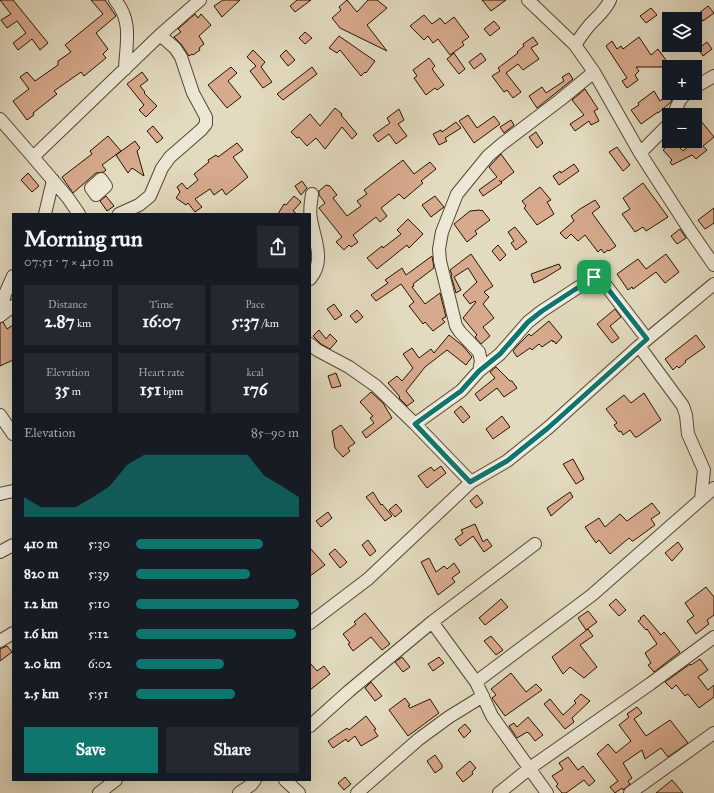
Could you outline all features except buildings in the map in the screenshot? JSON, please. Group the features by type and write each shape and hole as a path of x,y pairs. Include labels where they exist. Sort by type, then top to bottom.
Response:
{"street":[{"path":"115,0 126,17 128,28 125,69"},
{"path":"33,157 160,35 200,0"},
{"path":"528,0 575,46 594,72 640,153 714,265"},
{"path":"575,46 588,27 600,16 610,0"},
{"path":"121,213 139,205 150,196 162,168 170,157 206,124 206,117 193,93 181,57 175,48 160,35"},
{"path":"479,371 481,361 479,352 456,326 440,261 439,249 442,232 450,211 457,194 488,156 594,72"},
{"path":"702,83 714,76"},
{"path":"0,119 68,198 78,213"},
{"path":"640,153 662,131"},
{"path":"45,213 53,180"},
{"path":"310,213 312,194"},
{"path":"311,222 319,251 317,267 311,277"},
{"path":"415,424 461,391 479,371 500,354 528,322 542,311 594,277 601,280 643,342 683,406 686,415 688,434 704,470 701,499"},
{"path":"0,316 5,294 12,278"},
{"path":"311,622 368,579 470,482 507,461 548,428 643,342 714,284"},
{"path":"0,316 12,307"},
{"path":"311,345 317,350 349,367 376,386 415,424 470,482"},
{"path":"0,415 12,433"},
{"path":"476,682 592,595 714,488"},
{"path":"0,494 12,492"},
{"path":"311,725 349,691 432,622 535,544"},
{"path":"0,552 12,546"},
{"path":"432,622 476,682 492,716 547,793"},
{"path":"0,641 12,634"},
{"path":"499,793 530,768 656,680 714,637"},
{"path":"357,793 419,739 449,717 483,696"},
{"path":"630,793 714,733"},
{"path":"99,793 115,781"},
{"path":"239,793 254,781"},
{"path":"286,781 299,793"}],"route":[{"path":"594,277 601,280 647,339 548,428 507,461 470,482 415,424 461,391 479,371 500,354 528,322 542,311 594,277"}]}
